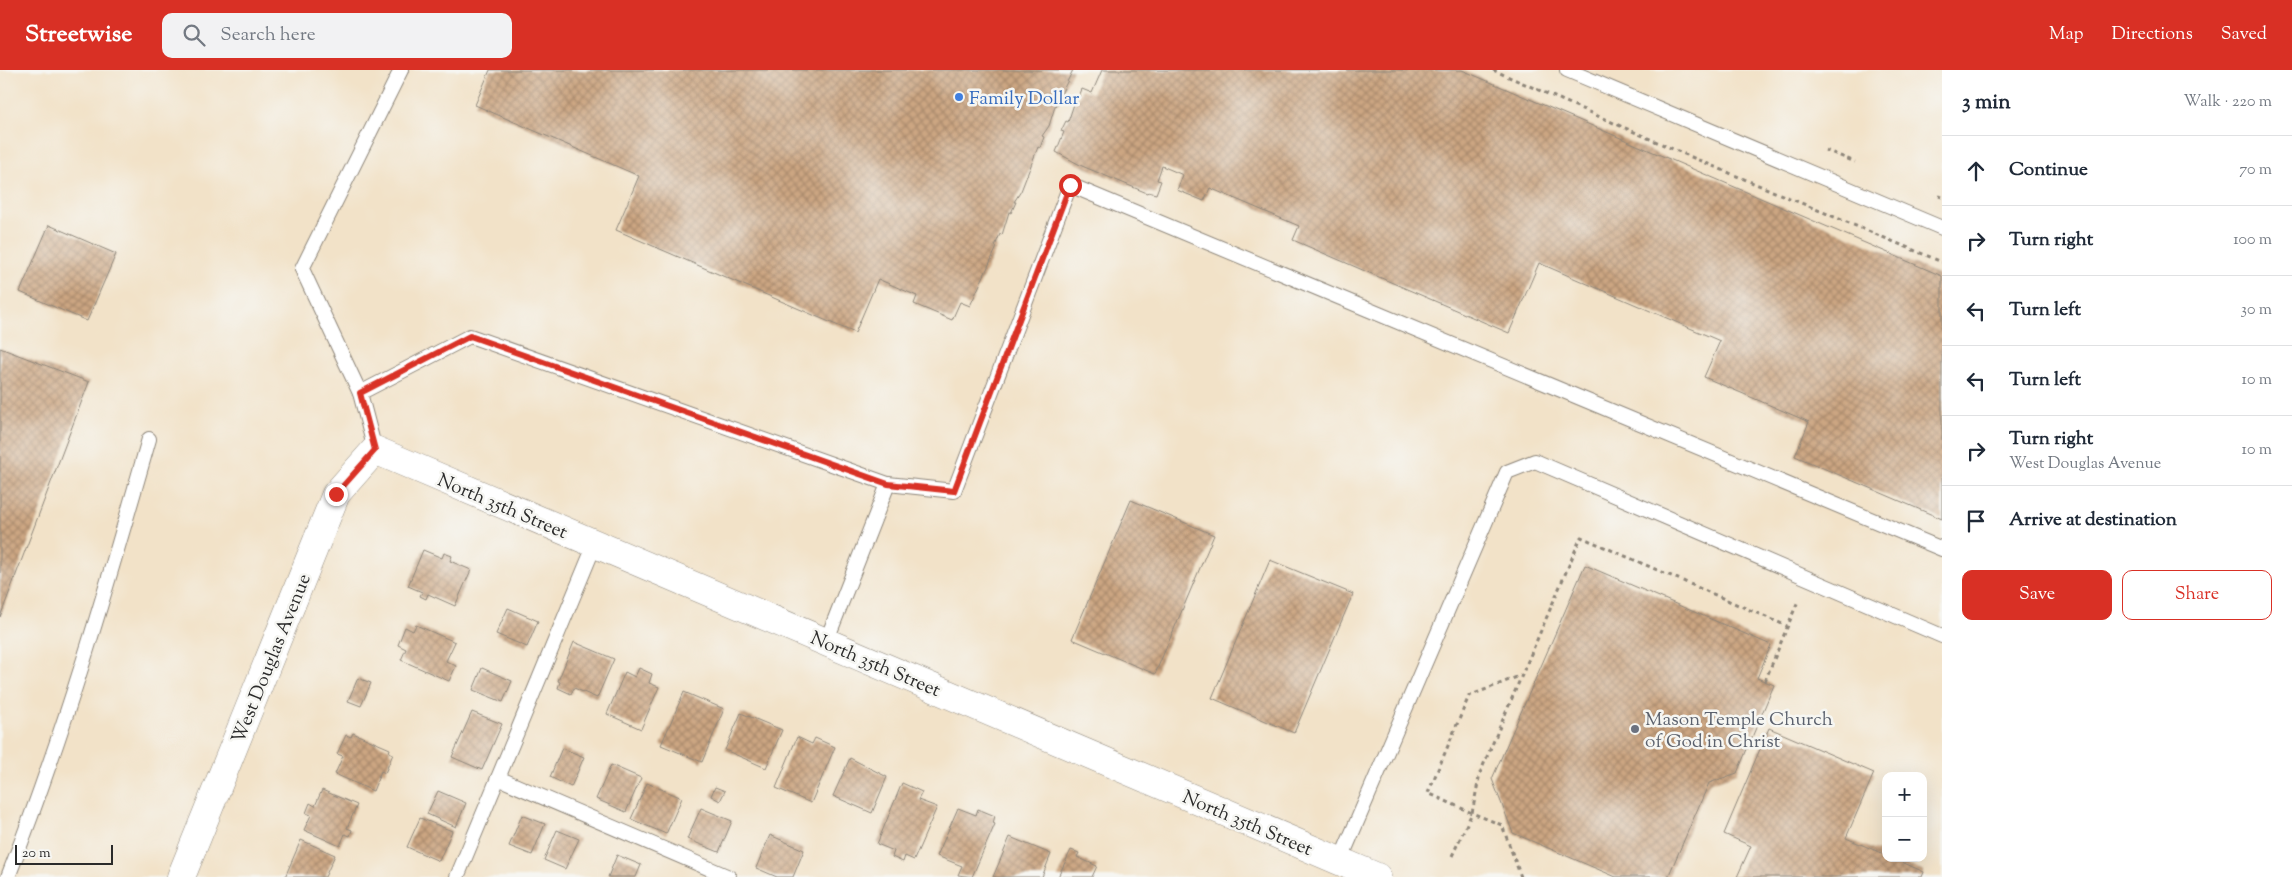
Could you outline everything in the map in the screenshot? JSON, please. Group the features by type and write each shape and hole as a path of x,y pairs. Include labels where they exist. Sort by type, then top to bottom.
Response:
{"street":[{"name":"North 35th Street","path":"375,450 1377,877"},
{"name":"West Douglas Avenue","path":"181,877 336,494 375,450"}],"lane":[{"path":"375,450 360,393 302,269 401,70"},
{"path":"1568,70 1942,228"},
{"path":"360,393 470,336 888,484 954,491 1070,185 1942,548"},
{"path":"8,877 29,824 99,616 148,439"},
{"path":"1340,861 1507,472 1534,461 1942,636"},
{"path":"826,642 888,484"},
{"path":"457,877 595,544"},
{"path":"498,778 730,877"}],"path":[{"path":"1493,70 1698,160 1942,262"},
{"path":"1452,856 1472,813 1480,773 1581,537 1787,626"},
{"path":"1765,681 1808,578"},
{"path":"1521,877 1502,825 1428,793 1469,696 1523,674"}],"building":[{"path":"490,70 1073,70 1058,104 1056,103 1049,126 1042,136 1044,137 1040,148 1038,147 1011,213 1009,212 1002,235 1000,234 995,246 997,247 970,306 960,302 952,320 914,304 917,296 878,279 855,333 616,230 639,176 475,105"},
{"path":"1102,70 1462,70 1942,276 1942,519 1795,456 1809,422 1704,377 1720,341 1539,263 1509,333 1293,240 1299,226 1210,188 1204,201 1177,190 1183,175 1162,166 1157,180 1161,181 1156,194 1147,193 1082,166 1056,152 1064,132 1061,131 1066,121 1068,122 1076,98 1078,99 1082,89 1092,93"},
{"path":"49,225 116,254 87,321 20,292"},
{"path":"0,348 89,382 0,617"},
{"path":"1131,500 1214,535 1155,674 1072,639"},
{"path":"423,550 442,558 444,553 452,556 450,561 471,570 455,606 428,594 426,599 420,596 422,592 408,586"},
{"path":"1270,560 1353,594 1294,733 1212,698"},
{"name":"Mason Temple Church of God in Christ","path":"1585,565 1771,645 1757,678 1774,685 1737,773 1709,783 1668,877 1616,877 1513,833 1492,779"},
{"path":"508,608 538,621 527,647 496,634"},
{"path":"416,625 455,642 446,661 456,666 449,681 401,660 406,649 398,645 405,627 413,631"},
{"path":"574,642 614,659 597,698 574,688 571,694 558,688 560,682 558,681"},
{"path":"482,668 512,681 503,702 473,690"},
{"path":"639,668 652,674 649,683 659,687 641,729 607,714 625,672 635,677"},
{"path":"358,678 371,683 361,706 348,701"},
{"path":"684,692 724,709 702,762 661,745"},
{"path":"472,712 502,724 482,770 452,757"},
{"path":"741,713 782,730 766,768 725,750"},
{"path":"1769,728 1874,773 1846,838 1882,853 1882,862 1902,862 1924,872 1922,877 1737,877 1751,846 1724,834"},
{"path":"353,733 390,749 389,752 393,754 385,773 381,771 373,791 335,774 343,756 337,754 346,735 351,737"},
{"path":"797,737 812,744 815,738 835,747 811,803 776,788"},
{"path":"562,748 584,757 571,787 550,777"},
{"path":"850,758 887,777 872,813 833,796"},
{"path":"611,765 641,778 626,812 596,799"},
{"path":"647,783 682,798 666,834 631,819"},
{"path":"902,783 922,792 918,800 937,807 914,860 905,856 903,862 892,857 894,851 877,844"},
{"path":"715,787 725,791 720,801 711,796"},
{"path":"322,790 357,805 347,828 352,830 350,836 345,834 340,846 304,830 311,815 306,813 310,803 315,806"},
{"path":"438,791 466,803 456,827 427,814"},
{"path":"701,808 732,821 719,852 687,839"},
{"path":"958,808 976,815 978,809 995,816 993,823 995,824 972,877 958,875 962,866 937,856"},
{"path":"522,815 545,824 532,855 509,846"},
{"path":"420,818 452,831 439,861 407,847"},
{"path":"557,830 579,839 565,869 544,860"},
{"path":"770,835 804,850 793,877 777,877 756,868"},
{"path":"1010,837 1051,854 1042,877 993,877"},
{"path":"301,840 335,855 325,877 285,877"},
{"path":"1071,850 1079,853 1077,857 1097,866 1092,877 1058,877"},
{"path":"617,855 641,865 636,877 608,877"}],"place":[{"name":"Family Dollar","path":"959,97"},
{"name":"Mason Temple Church of God in Christ","path":"1635,729"}],"route":[{"path":"336,494 375,450 360,393 470,336 888,484 954,491 1070,185"}]}
